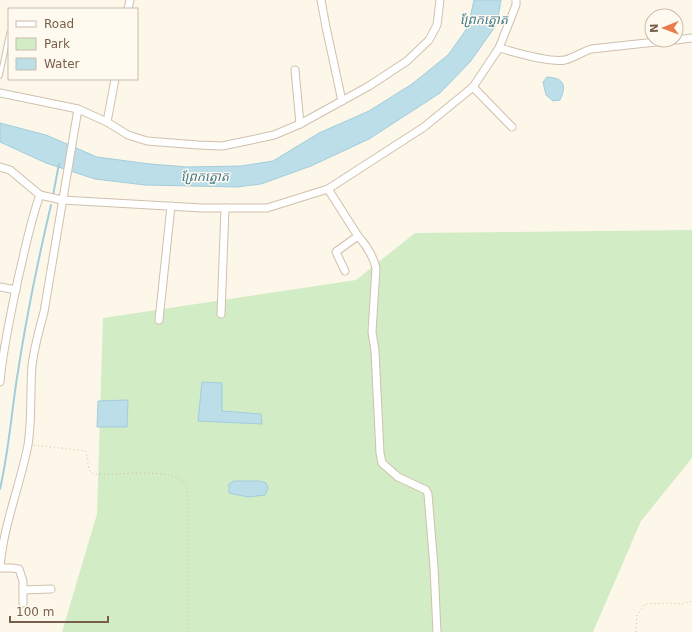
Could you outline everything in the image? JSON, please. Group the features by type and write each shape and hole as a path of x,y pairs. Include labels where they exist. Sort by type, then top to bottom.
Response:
{"street":[{"path":"321,0 342,101"},
{"path":"0,93 78,109 107,122 128,135 147,141 222,146 274,135 300,124 369,86 407,62 428,40 437,25 440,0"},
{"path":"0,167 10,170 40,195 62,200 171,206 267,208 328,189 424,127 473,88 499,48 516,5 516,0"},
{"path":"499,48 531,56 560,60 572,58 580,52 591,49 644,43"},
{"path":"295,70 300,124"},
{"path":"107,122 115,80"},
{"path":"473,88 512,127"},
{"path":"23,603 20,570 0,568 1,557 28,445 32,397 32,366 44,312 78,109"},
{"path":"328,189 374,259 376,268 372,332 375,351 378,439 381,458 382,463 398,477 426,490 428,494 434,566 437,632"},
{"path":"0,382 1,358 32,216 40,195"},
{"path":"159,320 171,206"},
{"path":"221,314 225,208"},
{"path":"345,271 336,252 358,236"},
{"path":"0,287 16,290"},
{"path":"23,590 51,589"}],"lane":[{"path":"0,76 8,38"}],"path":[{"path":"28,445 86,451 89,470 94,474 148,473 169,475 176,477 186,484 188,495 188,632"},
{"path":"636,632 637,615 645,604 683,604 692,600"}],"green space":[{"path":"692,230 692,458 641,521 593,632 62,632 97,514 103,318 356,280 415,233"}],"water":[{"name":"ព្រែកត្នោត","path":"474,0 501,0 497,24 470,62 440,93 369,139 311,166 261,184 237,187 145,185 95,179 46,163 0,142 0,123 46,135 97,157 187,167 241,166 273,161 319,133 369,111 412,84 448,55 468,27"},
{"path":"547,77 557,79 562,83 563,90 560,100 553,101 546,95 543,82"},
{"path":"202,382 222,383 222,411 261,414 262,424 198,421"},
{"path":"128,400 127,427 97,427 98,401"},
{"path":"234,481 259,481 266,483 268,488 265,495 248,497 229,493 229,484"}],"waterway":[{"path":"53,195 59,164"},
{"path":"0,489 23,339 51,205"}]}
